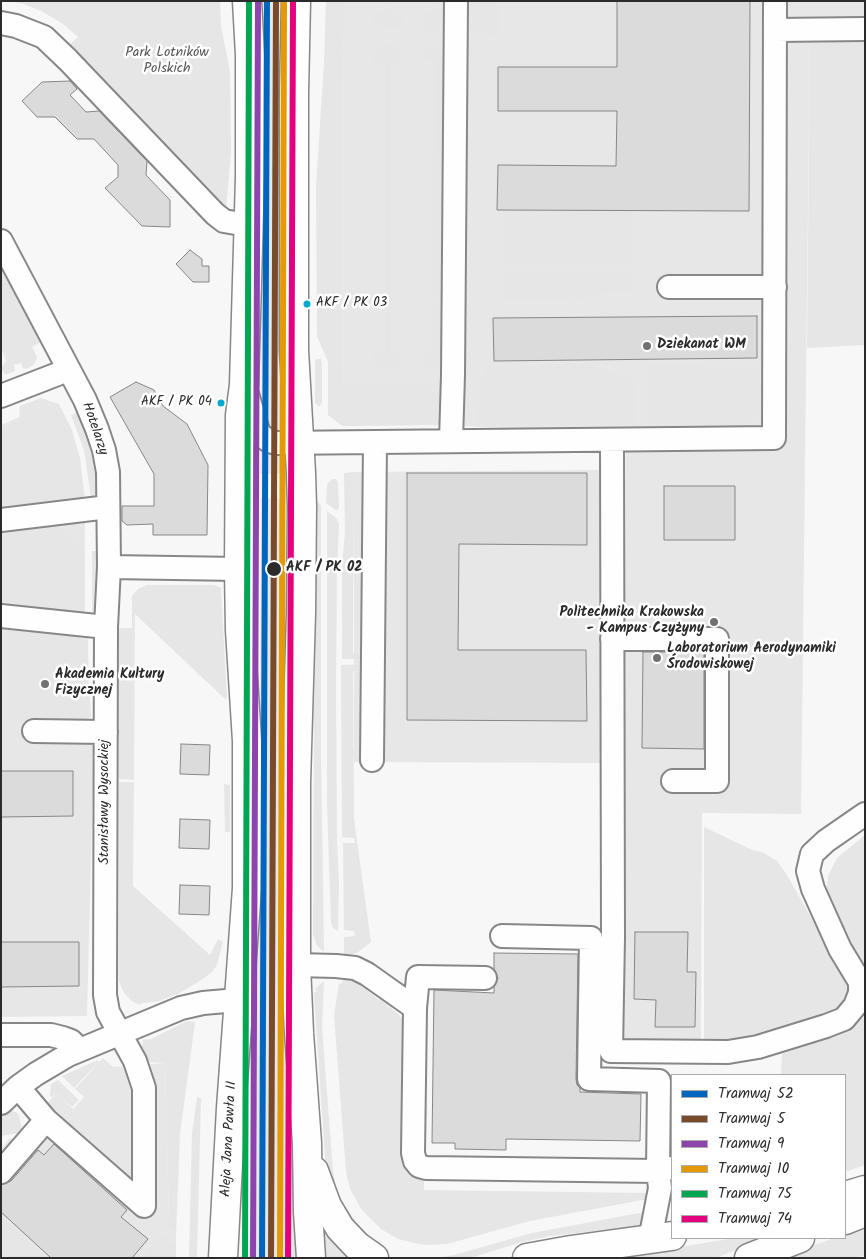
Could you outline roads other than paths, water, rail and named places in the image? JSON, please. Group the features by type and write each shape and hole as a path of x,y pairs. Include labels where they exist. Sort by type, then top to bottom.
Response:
{"main road":[{"name":"Aleja Jana Pawła II","path":"224,1258 246,888 248,790 239,569 240,415 244,385 250,177 250,54 247,1"},
{"path":"296,1 294,350 302,493 301,614 296,766 296,965 307,1143 311,1258"},
{"path":"307,1143 320,1190 334,1219 348,1237 374,1258"},
{"path":"846,1196 865,1190"},
{"path":"214,1258 228,1193"},
{"path":"846,1220 865,1212"},
{"path":"527,1258 661,1238"},
{"path":"749,1258 797,1239"}],"street":[{"path":"451,441 454,375 456,1"},
{"path":"244,385 259,434 273,442 774,438 775,1"},
{"path":"1,23 16,26 44,37 215,214 229,223 248,225"},
{"path":"775,30 865,29"},
{"name":"Hotelarzy","path":"1,241 85,400 98,429 108,472 109,567"},
{"path":"669,287 774,287"},
{"path":"1,396 68,370"},
{"path":"612,440 613,938 611,1051 728,1052 758,1047 844,1019 855,1006 860,993 860,982 840,949 812,889 808,871 812,854 826,841 865,814"},
{"path":"372,760 375,442"},
{"path":"1,520 108,507"},
{"path":"109,567 239,569"},
{"name":"Stanisławy Wysockiej","path":"46,1120 144,1206 144,1088 135,1061 108,1012 105,994 106,627 109,567"},
{"path":"1,616 106,627"},
{"path":"612,639 718,640 717,781 673,781"},
{"path":"34,732 106,732"},
{"path":"502,936 613,938"},
{"path":"591,938 589,1079 659,1081"},
{"path":"296,965 355,968 367,974 416,1008"},
{"path":"485,978 418,977 414,1162 426,1168 665,1169"},
{"path":"1,1103 18,1087 58,1060 80,1050 192,1005 238,1000"},
{"path":"1,1035 51,1035 71,1041 80,1050"},
{"path":"660,1052 659,1081 665,1169 660,1188 661,1238"},
{"path":"1,1172 46,1120 18,1087"}],"tram line":[{"name":"75","path":"245,1258 249,1"},
{"name":"9","path":"253,1258 258,1"},
{"name":"52","path":"262,1258 267,1"},
{"name":"5","path":"271,1258 276,1"},
{"name":"10","path":"280,1258 284,1"},
{"name":"74","path":"288,1258 293,1"}],"place":[{"name":"AKF / PK 03","path":"307,304"},
{"name":"Dziekanat WM","path":"647,346"},
{"name":"AKF / PK 04","path":"221,403"},
{"name":"AKF / PK 02","path":"274,569"},
{"name":"Politechnika Krakowska - Kampus Czyżyny","path":"714,622"},
{"name":"Laboratorium Aerodynamiki Środowiskowej","path":"657,658"},
{"name":"Akademia Kultury Fizycznej","path":"45,684"}],"park label":[{"name":"Park Lotników Polskich","path":"167,62"}]}
